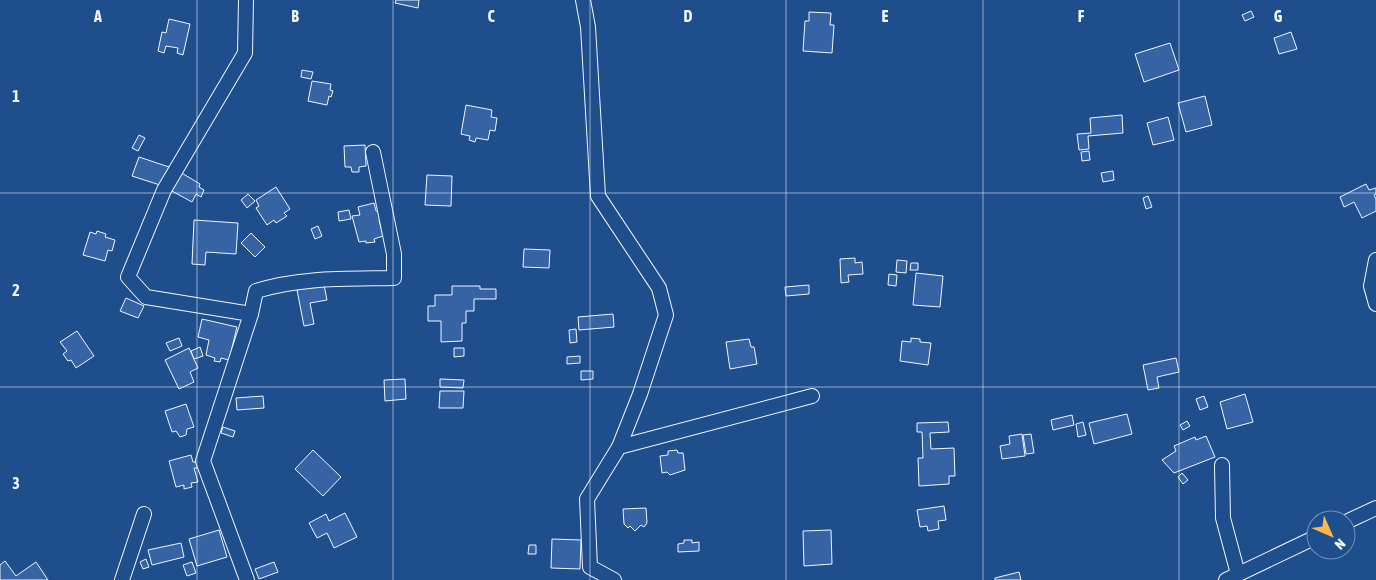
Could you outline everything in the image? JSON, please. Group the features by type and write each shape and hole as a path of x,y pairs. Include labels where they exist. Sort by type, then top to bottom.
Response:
{"street":[{"path":"246,0 245,53 164,190 128,277 146,297 252,314"},
{"path":"583,0 588,26 598,196 659,288 666,315 640,394 619,447 587,499 590,567 614,580"},
{"path":"248,580 203,461 252,314 256,291 277,284 329,279 394,278 394,254 373,152"},
{"path":"1376,260 1371,286 1376,304"},
{"path":"619,447 812,396"},
{"path":"1222,465 1223,518 1232,577 1306,542"},
{"path":"1356,517 1376,508"},
{"path":"122,580 144,514"}],"building":[{"path":"396,0 419,0 418,8 395,3"},
{"path":"1251,11 1254,17 1245,21 1242,15"},
{"path":"809,12 831,13 830,25 834,25 832,53 803,51 805,21 809,21"},
{"path":"169,19 190,24 183,55 177,53 178,48 166,46 164,53 158,51 162,32 166,33"},
{"path":"1291,32 1297,49 1279,54 1274,38"},
{"path":"1170,43 1179,70 1144,82 1135,54"},
{"path":"302,70 313,72 311,79 301,77"},
{"path":"312,81 331,84 330,90 333,91 331,97 329,96 327,105 308,101"},
{"path":"1205,96 1212,125 1186,132 1178,103"},
{"path":"466,105 492,110 491,117 497,118 495,131 490,130 488,140 476,138 475,142 469,140 470,136 461,134"},
{"path":"1122,115 1123,133 1088,136 1089,149 1079,150 1077,134 1091,133 1090,118"},
{"path":"1168,117 1174,140 1153,145 1147,123"},
{"path":"139,135 145,138 138,151 132,148"},
{"path":"365,145 366,166 359,167 359,172 352,172 351,167 345,167 344,146"},
{"path":"1089,151 1090,160 1082,161 1081,152"},
{"path":"139,157 169,167 163,186 132,176"},
{"path":"1113,171 1114,180 1103,182 1101,173"},
{"path":"180,172 200,184 199,187 204,190 201,197 196,194 192,202 170,190"},
{"path":"427,175 452,176 451,206 425,205"},
{"path":"1366,184 1369,190 1376,188 1376,194 1374,195 1376,211 1362,218 1354,202 1344,207 1340,197"},
{"path":"276,187 290,209 284,213 287,216 276,223 274,220 267,225 256,208 259,206 256,200"},
{"path":"248,194 255,201 247,208 241,200"},
{"path":"1148,196 1152,207 1146,209 1143,198"},
{"path":"374,203 376,211 381,210 383,219 379,220 383,236 374,239 375,242 359,242 352,216 360,215 358,207"},
{"path":"349,210 351,219 339,221 338,212"},
{"path":"194,220 238,223 236,254 206,252 205,265 192,264"},
{"path":"318,226 322,236 315,239 311,229"},
{"path":"97,231 106,234 105,237 115,240 112,251 108,250 105,261 83,255 90,232 96,234"},
{"path":"251,233 265,247 255,257 241,243"},
{"path":"524,249 550,250 549,268 523,267"},
{"path":"855,258 855,263 862,262 863,274 848,275 849,282 841,283 840,259"},
{"path":"897,260 907,261 906,273 896,272"},
{"path":"911,263 918,263 918,270 910,270"},
{"path":"916,273 943,276 940,307 913,305"},
{"path":"889,274 897,275 896,286 888,285"},
{"path":"324,285 327,300 310,303 314,324 304,326 297,290"},
{"path":"809,285 809,294 786,296 785,287"},
{"path":"452,286 480,286 480,289 496,289 496,299 474,299 474,311 466,311 466,323 462,323 462,341 441,342 441,321 428,321 428,306 435,306 435,295 452,295"},
{"path":"126,298 144,306 138,318 120,311"},
{"path":"613,314 614,327 579,330 578,317"},
{"path":"202,319 237,327 229,360 221,358 220,362 214,361 215,358 206,355 209,340 198,337"},
{"path":"576,329 577,342 570,343 569,330"},
{"path":"77,331 94,356 76,368 71,360 68,361 63,354 67,351 60,342"},
{"path":"179,338 182,346 170,351 166,343"},
{"path":"911,338 920,339 920,342 931,343 928,365 900,361 902,341 911,342"},
{"path":"749,339 751,347 754,347 757,364 730,369 726,342"},
{"path":"200,347 203,356 194,359 191,351"},
{"path":"189,348 198,368 190,372 194,382 179,389 165,360"},
{"path":"454,348 464,348 464,356 454,357"},
{"path":"580,356 580,363 567,364 567,357"},
{"path":"1176,358 1179,372 1157,377 1159,388 1148,390 1143,365"},
{"path":"581,371 593,371 593,379 581,380"},
{"path":"405,379 406,399 385,401 384,380"},
{"path":"440,379 464,380 463,388 440,387"},
{"path":"440,391 464,391 463,408 439,408"},
{"path":"1245,394 1253,422 1227,429 1220,402"},
{"path":"263,396 264,408 237,410 236,398"},
{"path":"1204,396 1208,407 1200,410 1196,399"},
{"path":"186,404 194,427 187,429 186,435 180,437 176,431 172,432 165,411"},
{"path":"1127,414 1132,434 1094,444 1089,423"},
{"path":"1072,415 1074,425 1053,430 1051,420"},
{"path":"1187,421 1190,426 1183,430 1180,425"},
{"path":"948,422 949,432 930,433 931,449 954,448 955,476 949,476 949,484 919,486 918,458 923,458 922,432 917,432 917,423"},
{"path":"1083,422 1086,435 1078,437 1076,424"},
{"path":"223,427 235,431 233,437 221,433"},
{"path":"1022,434 1025,456 1002,459 1000,446 1010,444 1009,436"},
{"path":"1031,434 1034,453 1026,454 1023,435"},
{"path":"1206,436 1215,457 1174,473 1162,460 1176,451 1174,446 1195,437 1196,440"},
{"path":"313,450 341,477 323,496 295,469"},
{"path":"677,450 678,453 683,453 685,470 670,475 667,472 662,473 660,456 668,455 668,451"},
{"path":"191,455 193,462 196,462 198,468 194,468 198,482 191,483 192,487 184,489 184,485 176,487 169,461"},
{"path":"1182,473 1188,480 1183,484 1178,477"},
{"path":"944,506 946,520 938,521 939,529 928,531 927,526 920,527 917,510"},
{"path":"646,508 647,523 644,527 641,525 635,531 630,526 628,528 624,524 623,509"},
{"path":"345,513 357,537 334,548 327,533 317,538 309,523 326,514 329,521"},
{"path":"219,530 227,557 197,566 189,539"},
{"path":"831,530 832,564 804,566 803,531"},
{"path":"552,539 581,540 580,569 551,568"},
{"path":"684,540 692,540 692,543 699,542 699,551 678,552 678,544 684,543"},
{"path":"181,543 184,557 152,565 148,550"},
{"path":"529,545 536,545 536,554 528,554"},
{"path":"146,559 149,567 143,569 140,562"},
{"path":"5,561 16,576 36,562 48,580 0,580 0,565"},
{"path":"192,562 196,573 187,576 183,565"},
{"path":"274,562 278,572 259,579 255,569"},
{"path":"1019,572 1021,580 995,580 995,578"}]}
